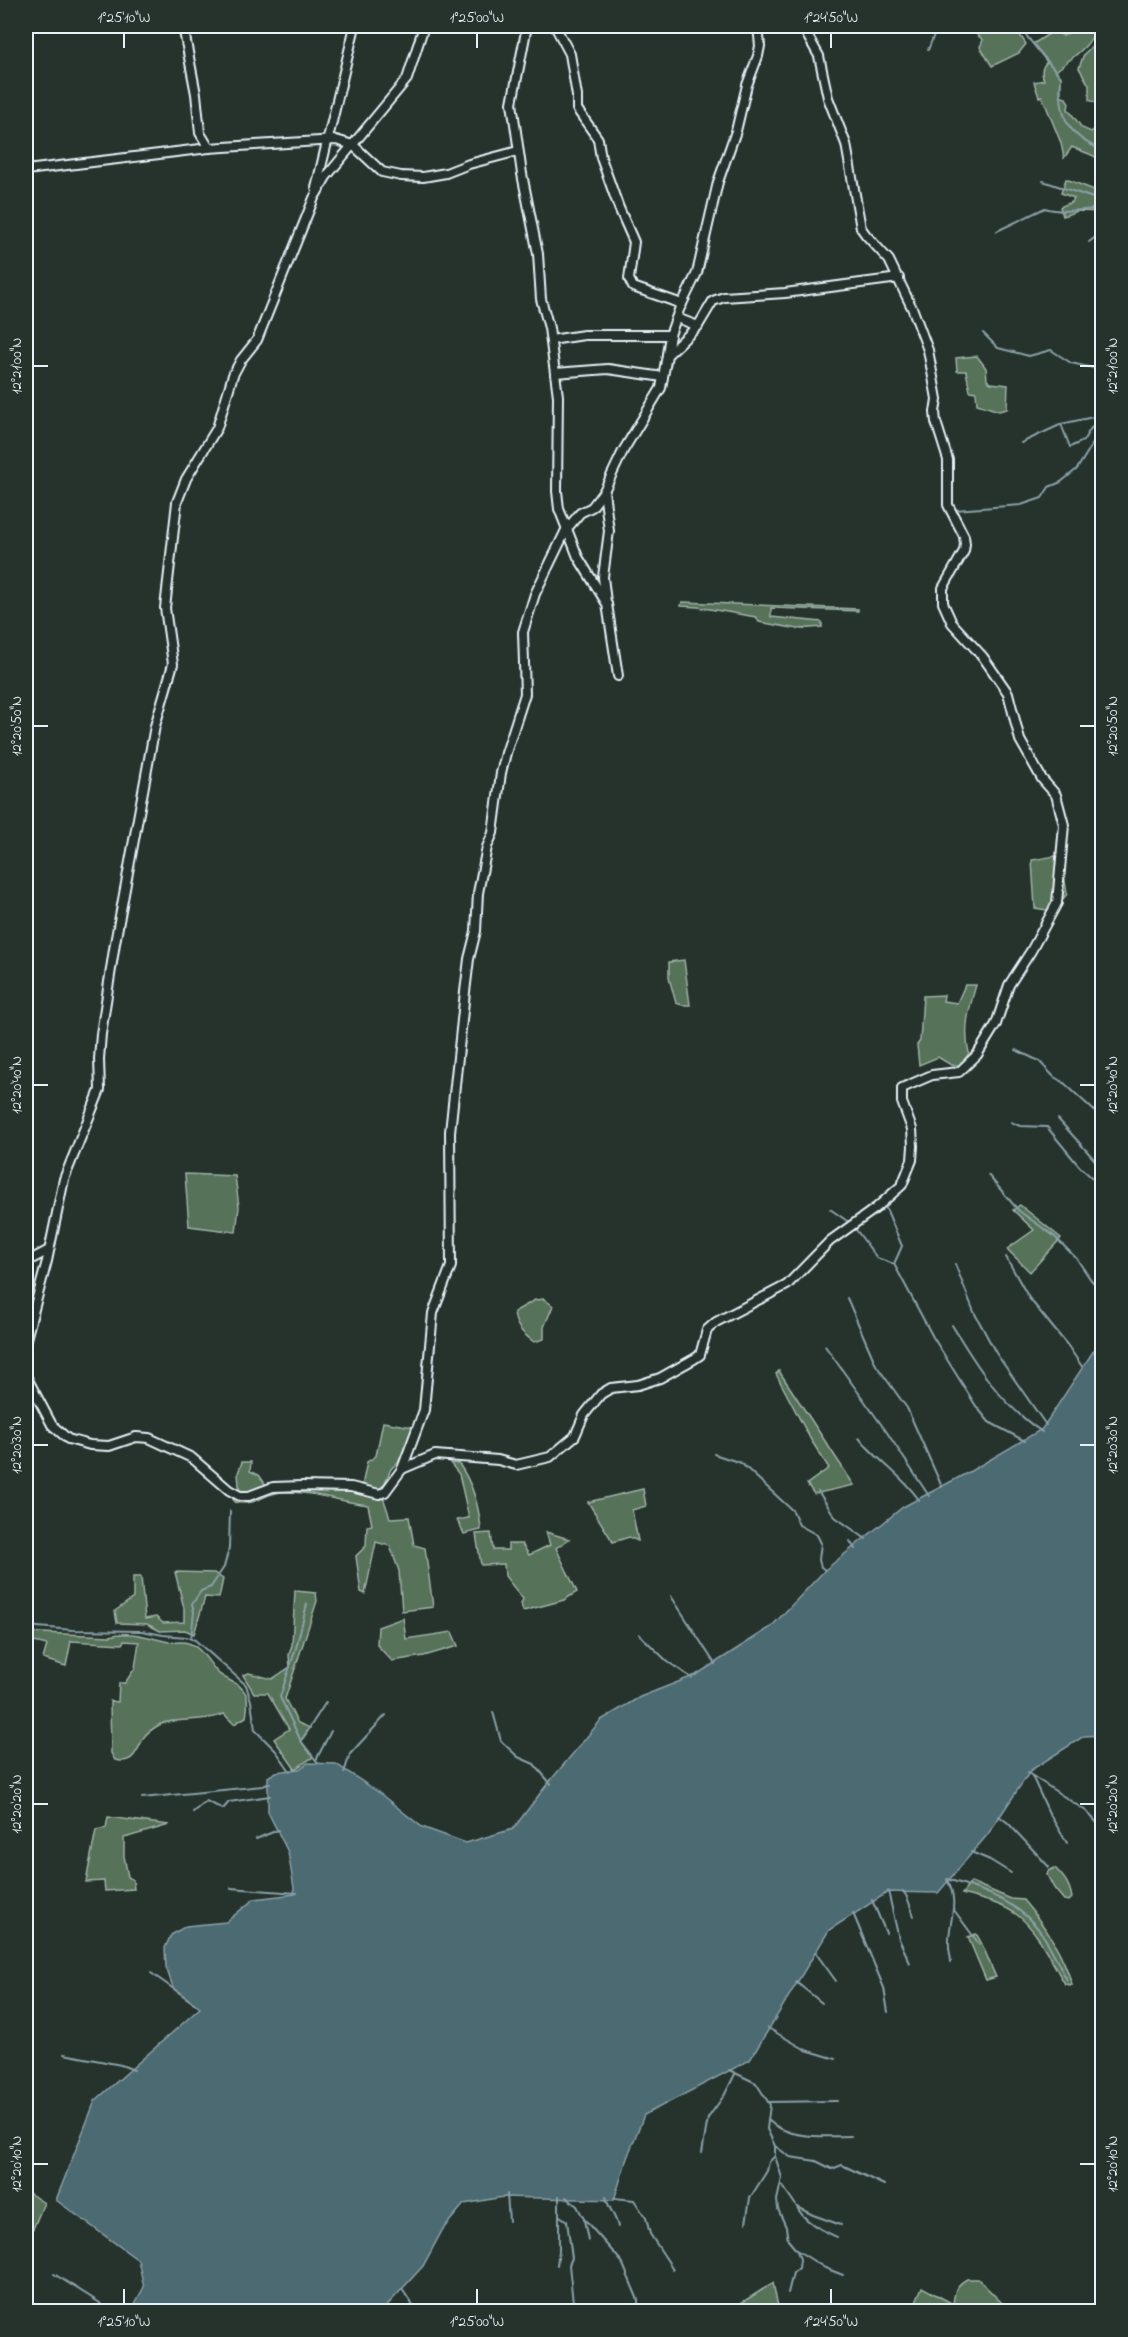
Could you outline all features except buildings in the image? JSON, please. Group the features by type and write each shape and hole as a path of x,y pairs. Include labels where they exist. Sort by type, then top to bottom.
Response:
{"street":[{"path":"183,26 198,102 200,133 209,148"},
{"path":"314,198 355,26"},
{"path":"26,1340 64,1179 100,1090 101,1034 115,943 155,726 173,664 165,608 177,502 186,479 217,428 233,375 241,360 258,340 314,198 326,177 407,79 424,26"},
{"path":"527,26 512,97 518,151 538,254 541,299 551,340 558,396 557,491 559,509 578,557 607,604"},
{"path":"555,26 570,54 577,109 598,139 601,158 634,242 630,284 682,304"},
{"path":"26,1376 52,1425 68,1439 90,1445 109,1446 136,1437 149,1438 192,1458 229,1490 240,1496 249,1496 273,1487 302,1486 351,1487 378,1494 385,1492 402,1469 424,1410 433,1313 451,1266 450,1132 465,992 469,959 476,932 478,893 487,847 493,833 501,773 525,694 523,648 525,624 535,594 566,530 580,513 592,507 604,491 623,451 661,388 670,335 697,273 718,182 758,56 760,46 758,26"},
{"path":"402,1469 435,1455 498,1460 516,1465 545,1460 575,1436 584,1415 601,1394 610,1388 638,1385 660,1378 694,1359 700,1354 707,1330 716,1322 795,1279 830,1241 876,1208 902,1185 912,1160 913,1146 912,1129 902,1102 902,1088 932,1075 959,1072 977,1055 996,1024 1009,985 1031,951 1057,903 1064,825 1056,795 1042,779 1020,740 1008,693 983,657 952,623 943,603 943,588 964,551 964,536 948,506 948,460 936,422 937,399 928,350 890,260 861,228 846,144 828,98 819,56 802,26"},
{"path":"26,170 209,148 336,140 352,145 382,172 423,177 446,173 477,161 518,151"},
{"path":"667,356 698,326 714,301 724,297 785,293 899,278"},
{"path":"677,318 698,326"},
{"path":"551,340 584,335 670,335"},
{"path":"555,373 608,369 663,377"},
{"path":"604,491 609,531 603,578 618,676"},
{"path":"26,1262 49,1250"}],"green space":[{"path":"967,26 1014,26 1026,44 1019,53 992,66 980,47 983,40"},
{"path":"1081,26 1094,26 1091,39 1081,51 1056,71 1061,77 1060,96 1066,98 1069,103 1068,109 1082,128 1091,132 1102,123 1102,161 1072,147 1064,158 1061,143 1034,82 1044,80 1042,70 1047,62 1033,44 1055,30 1063,36"},
{"path":"1102,37 1102,118 1097,103 1089,100 1089,85 1079,68 1084,54"},
{"path":"1066,179 1102,193 1102,212 1078,211 1063,216 1060,207 1072,202 1074,198 1061,193"},
{"path":"977,356 986,368 987,380 991,383 1008,385 1007,409 999,411 977,404 976,392 970,391 966,371 957,371 956,358"},
{"path":"682,602 858,609 858,611 771,608 771,617 822,622 822,627 798,629 759,622 756,617 681,606"},
{"path":"1061,855 1067,894 1053,911 1035,908 1032,860"},
{"path":"684,960 690,1005 676,1003 669,978 669,962"},
{"path":"965,985 976,985 967,1027 969,1053 961,1065 951,1065 938,1057 919,1065 917,1045 920,1041 923,996 944,995 943,1001 957,1003"},
{"path":"185,1174 235,1176 239,1207 236,1232 189,1226"},
{"path":"1020,1205 1061,1238 1030,1272 1007,1249 1034,1230 1013,1210"},
{"path":"544,1299 553,1306 544,1327 544,1339 534,1342 520,1329 514,1312 535,1300"},
{"path":"779,1371 854,1485 814,1494 807,1484 829,1468 811,1440 776,1374"},
{"path":"383,1422 413,1427 399,1461 391,1469 381,1491 390,1518 409,1517 414,1545 425,1548 433,1607 402,1611 399,1571 390,1546 376,1542 365,1594 361,1592 356,1556 366,1546 367,1526 372,1525 368,1505 294,1492 271,1494 249,1503 234,1502 232,1495 240,1497 238,1473 242,1462 251,1462 250,1471 259,1475 269,1489 362,1486 367,1462 376,1456"},
{"path":"450,1463 459,1464 472,1487 481,1530 464,1534 457,1520 469,1518 459,1474"},
{"path":"643,1489 646,1506 632,1510 638,1541 629,1537 613,1542 588,1502"},
{"path":"546,1532 569,1539 556,1548 577,1592 564,1600 523,1611 521,1604 523,1599 505,1576 504,1564 481,1565 476,1534 491,1533 493,1550 508,1550 508,1544 522,1544 529,1555 550,1545"},
{"path":"175,1572 214,1573 223,1579 219,1598 205,1597 194,1634 185,1630 160,1631 147,1624 117,1623 115,1611 133,1598 133,1577 141,1577 145,1619 156,1617 163,1623 184,1622 184,1608"},
{"path":"295,1591 316,1593 317,1601 285,1699 298,1723 310,1728 301,1741 313,1757 295,1769 274,1739 289,1729 268,1693 254,1693 243,1675 249,1673 272,1679 290,1667"},
{"path":"403,1618 406,1639 452,1632 458,1646 424,1656 392,1661 377,1645 378,1627"},
{"path":"28,1634 110,1636 133,1634 169,1642 188,1643 200,1651 220,1675 243,1690 248,1706 246,1717 234,1724 224,1714 165,1723 147,1733 131,1758 115,1760 111,1753 110,1701 118,1702 119,1683 125,1683 135,1668 139,1642 124,1641 122,1644 71,1641 66,1666 43,1659 47,1645 26,1640"},
{"path":"108,1817 169,1825 124,1838 124,1856 128,1877 133,1880 134,1889 105,1891 104,1881 86,1882 96,1830 106,1828"},
{"path":"1055,1868 1068,1885 1072,1898 1069,1901 1064,1900 1047,1875 1048,1871"},
{"path":"971,1882 1011,1899 1023,1900 1052,1940 1064,1961 1072,1985 1065,1984 1031,1928 1016,1914 997,1904 962,1894"},
{"path":"976,1934 996,1977 986,1980 968,1937"},
{"path":"26,2191 44,2203 26,2245"},
{"path":"967,2279 978,2279 1010,2311 912,2311 922,2287 953,2304 956,2289"},
{"path":"773,2283 779,2311 738,2311 738,2305"}],"water":[{"path":"1102,1338 1102,1735 1084,1736 1031,1770 988,1834 938,1893 888,1892 829,1930 750,2060 644,2115 614,2200 503,2197 464,2204 443,2229 423,2266 382,2311 131,2311 144,2287 138,2260 56,2200 95,2101 200,2008 173,1987 166,1967 165,1948 171,1935 186,1926 226,1922 254,1899 295,1894 288,1852 268,1812 268,1777 276,1772 299,1769 308,1763 336,1764 378,1792 422,1827 466,1843 513,1829 601,1720 640,1697 696,1675 771,1627 825,1570 903,1507 1042,1429"}],"waterway":[{"path":"928,50 934,35 944,26"},
{"path":"1021,26 1028,38 1061,77 1063,112 1072,130 1102,150"},
{"path":"1043,181 1102,201"},
{"path":"997,231 1045,208 1065,211 1102,208"},
{"path":"1089,242 1102,232"},
{"path":"983,333 998,348 1029,356 1051,350 1071,363 1102,370"},
{"path":"1098,416 1100,425 1091,428 1083,441 1070,447 1061,424 1098,416"},
{"path":"1021,443 1062,424"},
{"path":"955,510 1021,505 1042,498 1049,487 1061,482 1077,469 1102,429"},
{"path":"1016,1050 1039,1061 1054,1077 1063,1082 1102,1118"},
{"path":"1058,1119 1102,1168"},
{"path":"1011,1122 1020,1126 1047,1127 1079,1166 1102,1187"},
{"path":"988,1175 1019,1211 1054,1236 1077,1259 1091,1280 1102,1291"},
{"path":"885,1206 902,1246 894,1264"},
{"path":"830,1209 850,1223"},
{"path":"854,1227 877,1258 894,1264 933,1337 976,1406 989,1422 1025,1441"},
{"path":"1006,1257 1029,1298 1083,1368"},
{"path":"955,1264 974,1312 996,1353 1046,1425"},
{"path":"847,1298 876,1365 907,1408 942,1487"},
{"path":"952,1325 991,1384 1014,1409 1042,1432"},
{"path":"825,1346 929,1496"},
{"path":"859,1438 919,1500"},
{"path":"714,1454 741,1463 793,1511 799,1525 817,1535 821,1543 819,1560 821,1567 825,1570"},
{"path":"818,1491 835,1517 866,1539"},
{"path":"191,1639 194,1612 192,1604 201,1591 211,1587 224,1567 229,1548 230,1511"},
{"path":"850,1541 855,1549"},
{"path":"671,1596 715,1664"},
{"path":"307,1604 280,1697 301,1741 318,1763"},
{"path":"26,1626 73,1630 142,1631 195,1640 246,1685 255,1730 276,1751 290,1771"},
{"path":"639,1634 668,1662 692,1678"},
{"path":"301,1741 326,1702"},
{"path":"493,1712 501,1741 518,1757 534,1764 551,1784"},
{"path":"344,1773 350,1754 386,1715"},
{"path":"316,1760 331,1731"},
{"path":"1028,1773 1086,1811 1102,1828"},
{"path":"1032,1776 1049,1813 1067,1843"},
{"path":"142,1798 263,1786 270,1783"},
{"path":"193,1812 206,1801 223,1809 229,1802 270,1796"},
{"path":"999,1816 1049,1867"},
{"path":"256,1839 278,1830"},
{"path":"971,1852 1011,1873"},
{"path":"947,1879 987,1893 1023,1913 1046,1939 1067,1980"},
{"path":"947,1880 953,1897 949,1938 951,1962"},
{"path":"231,1888 297,1893"},
{"path":"888,1891 899,1939 910,1963"},
{"path":"903,1891 914,1916"},
{"path":"872,1900 886,1933"},
{"path":"954,1910 979,1944"},
{"path":"853,1913 884,1988 888,2012"},
{"path":"815,1952 836,1981"},
{"path":"151,1973 198,2006"},
{"path":"796,1982 822,2003"},
{"path":"768,2028 806,2050 836,2059"},
{"path":"64,2054 121,2065 134,2070"},
{"path":"729,2070 756,2083 770,2105 767,2129 775,2146 775,2156 782,2178 777,2200 778,2209 786,2227 788,2240 800,2259 799,2268 793,2273 788,2293"},
{"path":"702,2153 708,2118 725,2094 735,2074"},
{"path":"768,2102 837,2101"},
{"path":"768,2120 796,2134 851,2136"},
{"path":"775,2146 790,2157 816,2161 832,2169 842,2165 884,2185"},
{"path":"746,2223 750,2198 767,2171 769,2162 775,2156"},
{"path":"782,2185 797,2207 841,2225"},
{"path":"507,2194 509,2221"},
{"path":"557,2265 559,2196"},
{"path":"566,2197 577,2206 584,2219 622,2262 638,2300 638,2312"},
{"path":"606,2197 618,2227"},
{"path":"614,2198 634,2200 646,2218 650,2234 673,2269"},
{"path":"797,2207 809,2221 837,2237"},
{"path":"560,2216 567,2221 572,2258 569,2265 574,2312"},
{"path":"584,2220 588,2240"},
{"path":"798,2251 825,2268 843,2275"},
{"path":"54,2274 100,2303 105,2312"},
{"path":"402,2289 417,2312"}]}
